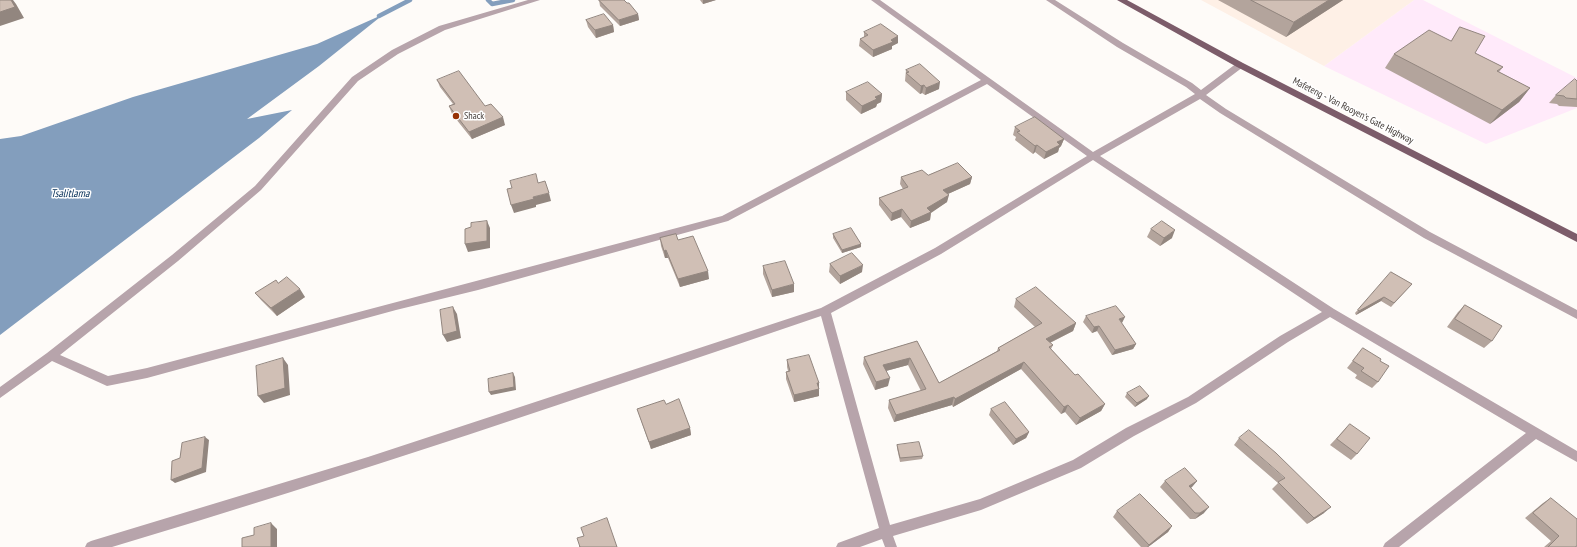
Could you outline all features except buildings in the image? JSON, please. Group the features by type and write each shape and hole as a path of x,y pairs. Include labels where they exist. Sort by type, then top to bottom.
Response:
{"main road":[{"name":"Mafeteng - Van Rooyen's Gate Highway","path":"1121,0 1240,65 1577,238"}],"street":[{"path":"0,393 51,356 174,258 258,188 354,79 395,52 442,28 536,0"},
{"path":"875,0 1093,156 1330,312 1577,457"},
{"path":"1050,0 1189,85 1200,95 1230,115 1427,235 1577,315"},
{"path":"91,547 172,524 482,426 825,312 938,251 1093,156 1200,95 1240,65"},
{"path":"51,356 107,381 140,375 725,219 988,80"},
{"path":"825,312 891,547"},
{"path":"842,547 886,532 981,504 1077,464 1130,432 1192,400 1284,339 1330,312"},
{"path":"1388,547 1535,433"}],"shaded area":[{"path":"1201,0 1414,0 1324,66"},
{"path":"1414,0 1423,0 1577,78 1577,108 1486,144 1324,66"}],"water":[{"name":"Tsalitlama","path":"384,14 319,66 247,119 292,110 259,138 0,335 0,139 21,136 133,97 317,44"}],"waterway":[{"path":"379,16 410,0"},
{"path":"488,0 492,4 513,0"}],"place":[{"name":"Shack","path":"456,116"}]}
